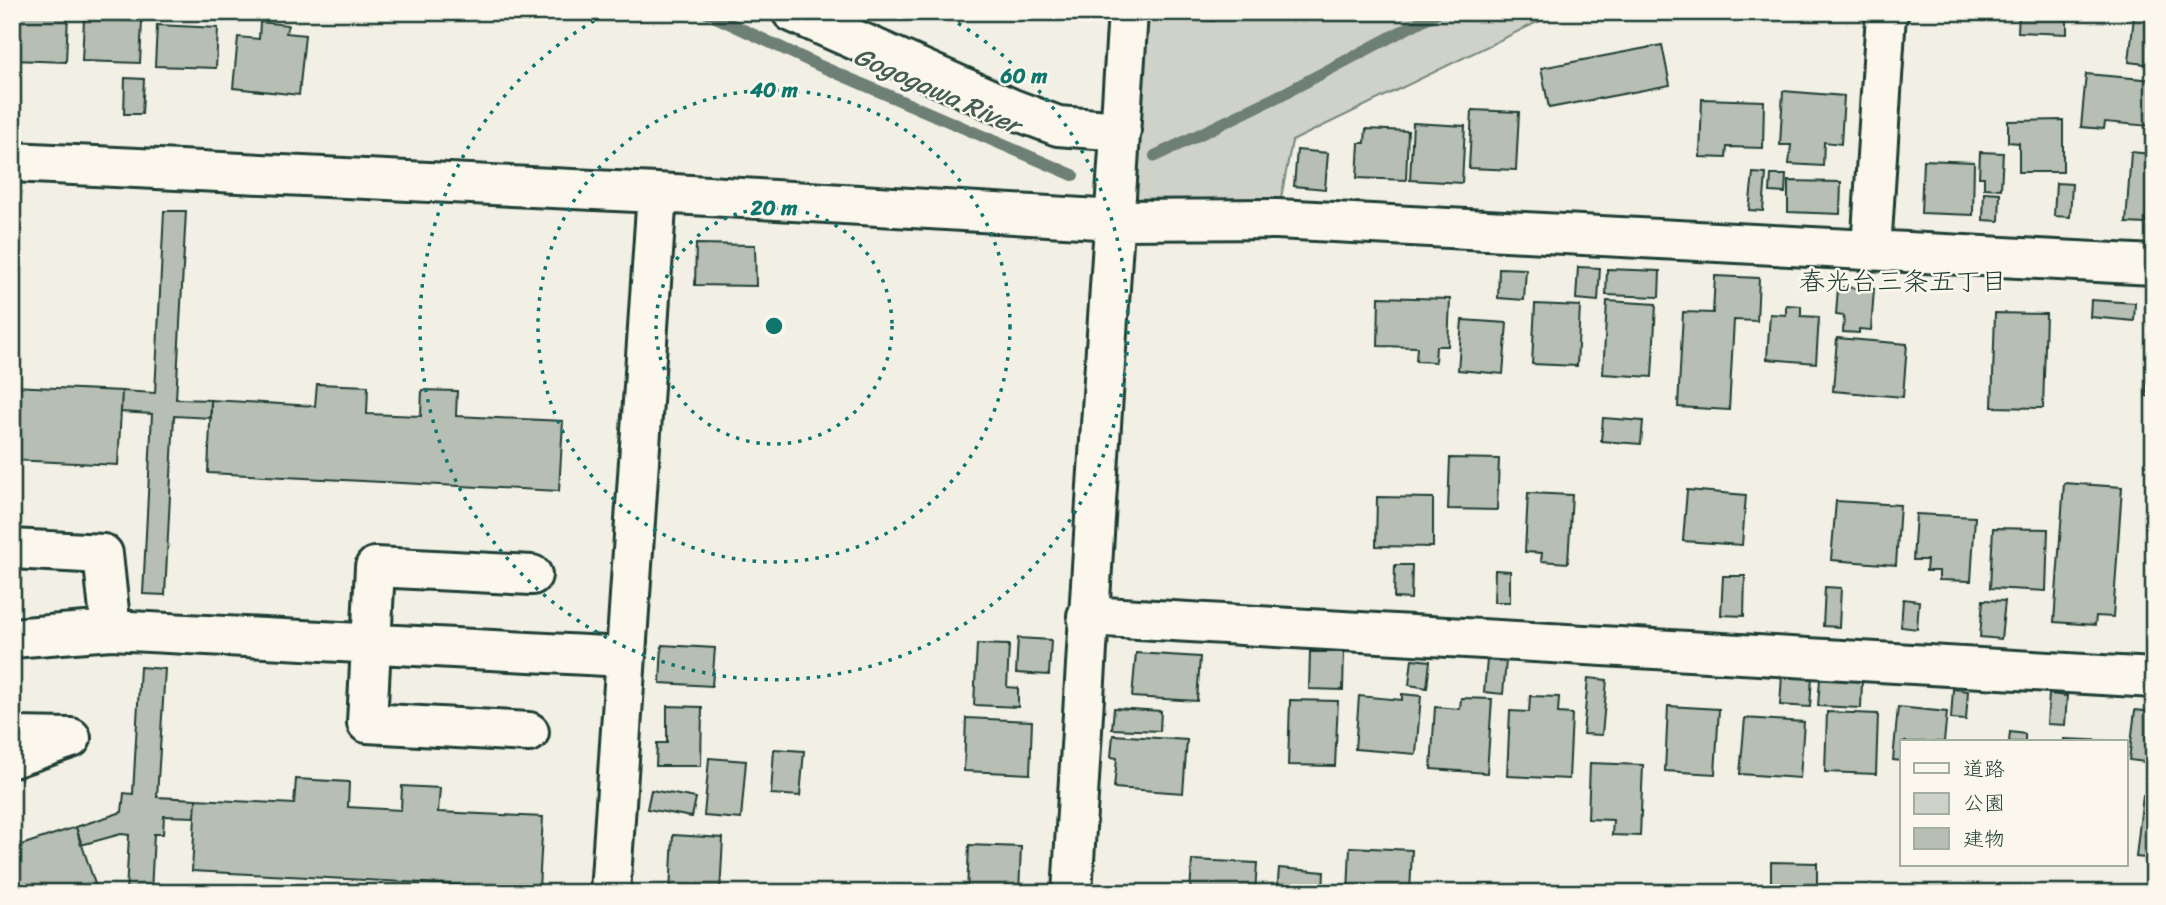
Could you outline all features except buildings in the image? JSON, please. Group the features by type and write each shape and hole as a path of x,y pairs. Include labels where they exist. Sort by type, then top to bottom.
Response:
{"street":[{"path":"792,12 1010,108 1058,126 1121,131"},
{"path":"1072,893 1087,616 1116,220 1128,12"},
{"path":"1871,250 1886,14 1889,12"},
{"path":"12,162 657,193 1116,220 1277,219 2154,265"},
{"path":"610,893 657,193"},
{"path":"12,548 103,554 111,630"},
{"path":"529,732 367,723 375,567 532,575"},
{"path":"1087,616 2154,678"},
{"path":"12,638 111,630 625,657"},
{"path":"12,737 71,738 12,758"}],"green space":[{"path":"1127,12 1558,12 1292,141 1277,219 1116,220"}],"waterway":[{"name":"Gogogawa River","path":"705,12 818,65 1073,175"},
{"name":"Gogogawa River","path":"1155,156 1283,94 1438,12"}],"district":[{"name":"春光台三条五丁目","path":"1903,281"}]}
